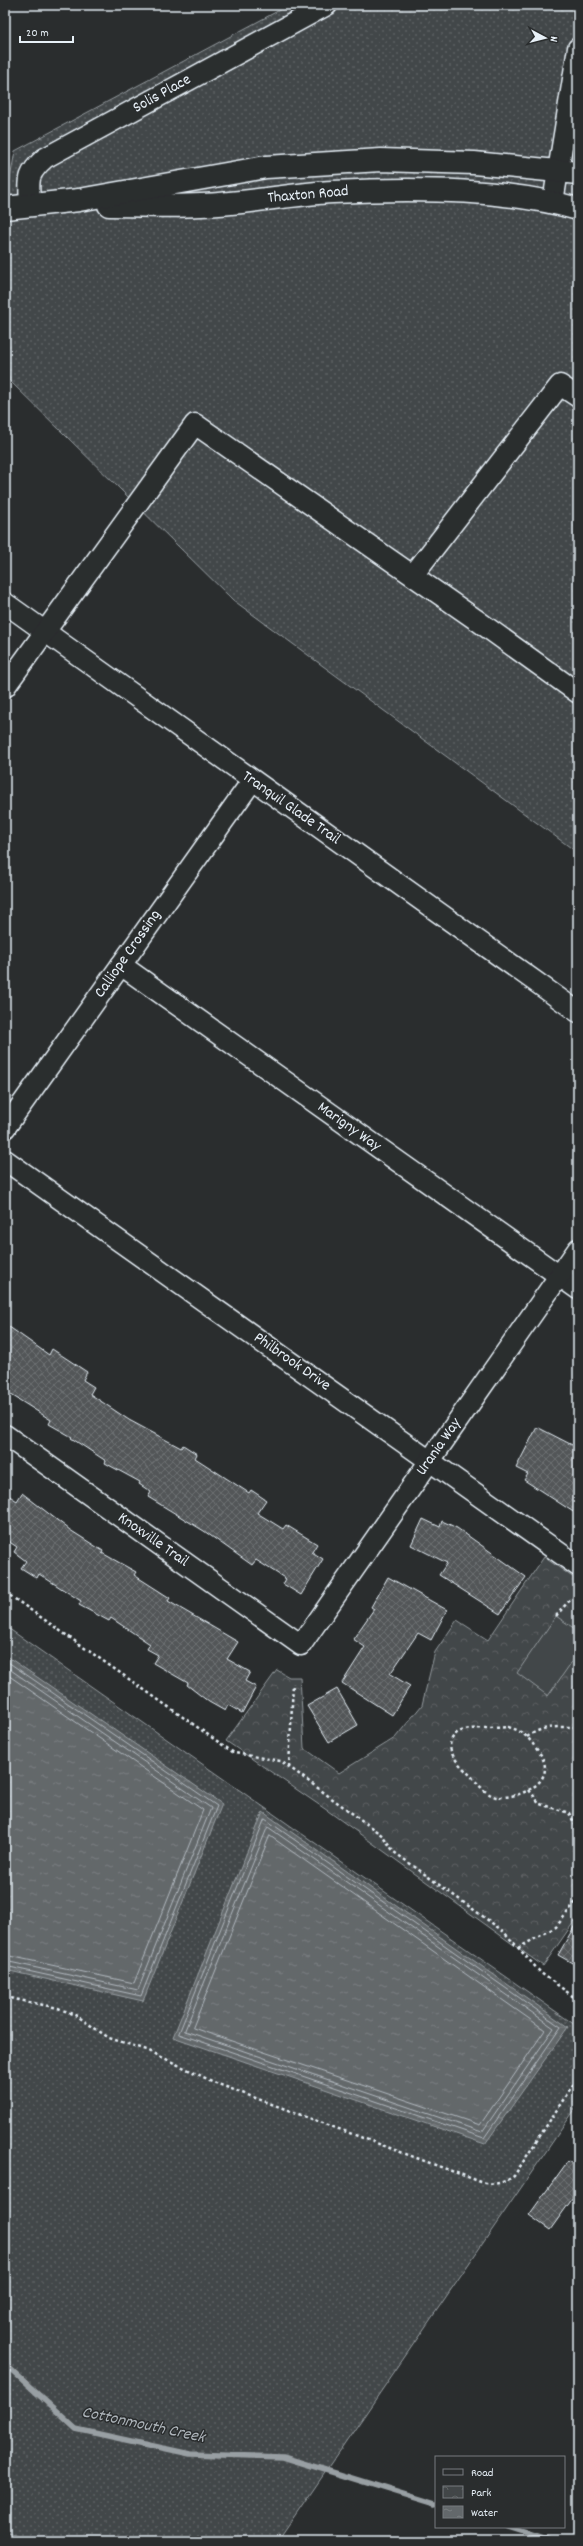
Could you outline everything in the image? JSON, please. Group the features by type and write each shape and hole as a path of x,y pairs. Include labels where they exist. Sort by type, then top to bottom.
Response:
{"main road":[{"name":"Thaxton Road","path":"5,208 30,204 79,200 266,167 381,160 474,163 568,172"},
{"name":"Thaxton Road","path":"30,204 201,205 333,192 418,190 455,192 553,202 578,209"}],"street":[{"name":"Solis Place","path":"30,204 30,181 32,170 45,158 326,5"},
{"path":"553,202 568,172 578,48"},
{"path":"413,575 560,385 578,396"},
{"path":"5,688 47,632 195,424 413,575 578,693"},
{"name":"Tranquil Glade Trail","path":"5,602 252,781 578,1012"},
{"name":"Calliope Crossing","path":"5,1128 252,781"},
{"name":"Marigny Way","path":"121,965 578,1289"},
{"name":"Philbrook Drive","path":"5,1160 578,1566"},
{"name":"Urania Way","path":"301,1645 578,1250"},
{"name":"Knoxville Trail","path":"5,1435 301,1645"}],"path":[{"path":"5,1592 234,1753 281,1762 289,1767 383,1836 394,1852 504,1931 541,1974 578,2000"},
{"path":"556,1616 567,1602 578,1594"},
{"path":"289,1767 293,1683"},
{"path":"578,1707 578,1718"},
{"path":"508,1727 515,1729 527,1737 542,1756 544,1763 541,1779 529,1790 503,1798 490,1795 458,1765 451,1750 453,1738 457,1734 472,1728 490,1730 508,1727"},
{"path":"527,1737 537,1730 545,1728 578,1727"},
{"path":"529,1790 540,1804 570,1813 573,1816 578,1830"},
{"path":"518,1948 556,1927 578,1899"},
{"path":"5,1997 58,2008 77,2016 109,2038 146,2050 218,2084 481,2182 494,2184 505,2182 514,2176 578,2077"}],"green space":[{"path":"289,5 578,5 578,853 233,600 9,380 5,336 5,207 15,151"},
{"path":"544,1557 578,1581 578,1916 543,1966 328,1811 226,1741 277,1670 289,1677 300,1677 304,1748 339,1773 395,1738 422,1705 435,1652 457,1620 488,1640"},
{"path":"556,1616 578,1631 578,1653 548,1696 517,1673"},
{"path":"5,1626 578,2027 578,2105 278,2541 30,2541 5,2532"}],"water":[{"path":"5,1655 222,1804 143,2001 5,1970"},
{"path":"263,1812 568,2027 485,2144 173,2037"}],"building":[{"path":"5,1324 49,1355 52,1349 87,1372 83,1380 94,1387 90,1394 129,1420 181,1448 183,1445 197,1454 195,1458 249,1493 251,1490 266,1500 257,1513 283,1529 286,1525 317,1544 312,1552 323,1559 301,1595 283,1584 286,1579 256,1560 252,1565 204,1531 148,1497 151,1492 139,1484 140,1482 105,1463 106,1461 71,1438 72,1437 49,1424 51,1420 5,1391"},
{"path":"537,1427 578,1448 578,1515 524,1480 528,1474 516,1468"},
{"path":"5,1493 17,1501 22,1493 70,1530 103,1551 102,1553 136,1572 134,1575 170,1598 168,1601 238,1642 227,1659 250,1672 245,1681 256,1687 242,1713 228,1705 225,1711 209,1702 187,1685 188,1683 153,1663 158,1655 147,1649 150,1644 111,1618 109,1621 79,1605 81,1601 39,1574 37,1578 21,1568 26,1561 14,1552 17,1547 5,1539"},
{"path":"423,1519 440,1527 442,1521 457,1528 526,1577 500,1614 439,1575 447,1563 411,1545"},
{"path":"388,1577 447,1610 431,1640 418,1633 390,1674 410,1686 392,1715 342,1683 365,1647 353,1639 374,1609 371,1607"},
{"path":"337,1689 358,1725 329,1742 307,1706"},
{"path":"578,1920 578,1956 574,1964 558,1955"},
{"path":"568,2161 578,2168 578,2191 550,2230 529,2215"}],"waterway":[{"name":"Cottonmouth Creek","path":"5,2364 76,2429 190,2454 283,2457 435,2504"},
{"name":"Cottonmouth Creek","path":"512,2528 553,2541"}]}
